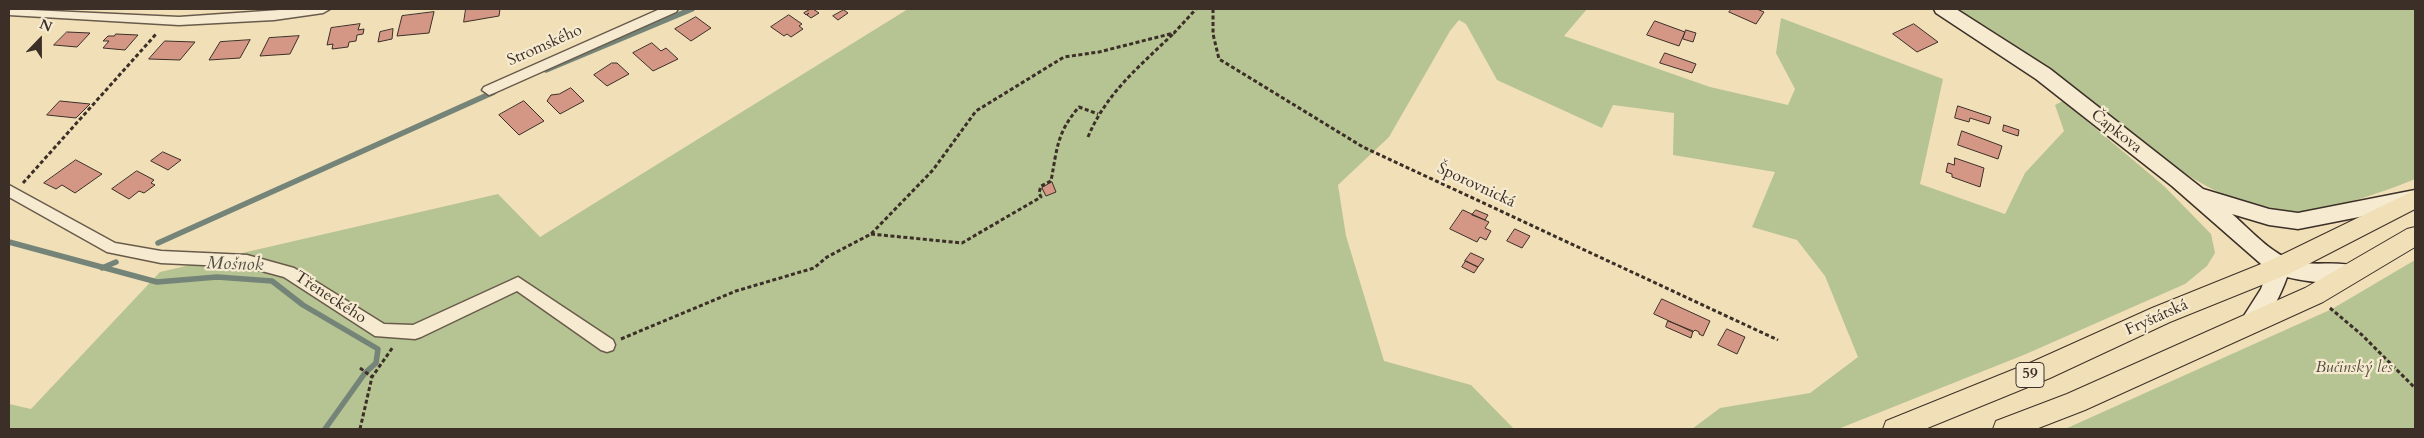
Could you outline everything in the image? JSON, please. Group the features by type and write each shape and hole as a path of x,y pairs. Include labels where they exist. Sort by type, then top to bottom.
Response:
{"main road":[{"name":"Fryštátská","path":"1896,429 2041,370 2161,315 2280,266 2415,199"},
{"path":"2006,429 2076,402 2314,295 2415,236"}],"street":[{"path":"174,21 189,9"},
{"path":"9,11 174,21 274,16 323,9"},
{"name":"Stromského","path":"489,90 671,9"},
{"name":"Čapkova","path":"1942,9 2043,74 2194,194 2280,266 2303,272 2351,274"},
{"name":"Třeneckého","path":"12,191 112,248 161,256 247,261 289,272 381,330 415,332 518,283 607,345"},
{"path":"2194,194 2269,218 2298,221 2328,217 2415,199"},
{"path":"2251,322 2271,292 2280,266"}],"path":[{"path":"1088,137 1098,114 1129,75 1174,33 1196,9"},
{"name":"Šporovnická","path":"1213,9 1213,34 1219,59 1363,147 1778,340"},
{"path":"12,191 174,21"},
{"path":"607,345 736,291 789,278 814,268 827,257 871,234 908,198 933,170 976,111 1064,57 1099,52 1174,33"},
{"path":"871,234 962,243 977,236 1041,197 1039,193 1041,186 1051,181 1054,174 1058,144 1065,123 1079,107 1098,114"},
{"path":"2314,295 2362,335 2415,388"},
{"path":"360,429 372,377 404,332"},
{"path":"360,368 372,377"}],"green space":[{"path":"908,9 1587,9 1564,36 1710,87 1788,105 1795,89 1776,53 1781,18 1943,79 1920,184 2005,214 2025,173 2064,131 2055,105 2063,101 2164,186 2211,234 2215,253 2207,266 2185,284 2026,354 1838,429 1692,429 1720,408 1810,393 1858,357 1825,276 1797,240 1752,227 1775,172 1673,155 1674,113 1613,105 1602,128 1497,80 1466,24 1459,20 1450,31 1389,137 1338,185 1346,236 1384,361 1471,385 1514,429 9,429 9,404 31,409 160,272 498,194 540,237"},
{"path":"1956,9 2415,9 2415,179 2318,212 2279,211 2246,203 2215,190 2185,173 2047,68 2002,37"},
{"name":"Bučinský les","path":"2415,260 2415,429 2065,429 2332,309"}],"building":[{"path":"466,9 500,9 499,16 464,22"},
{"path":"811,9 819,13 811,18 807,15 809,13 806,15 804,13"},
{"path":"1732,9 1757,9 1764,12 1756,24 1729,12"},
{"path":"844,10 848,13 838,20 833,16"},
{"path":"434,12 429,33 397,36 402,16"},
{"path":"789,15 802,24 799,26 803,29 791,37 787,34 784,36 771,27"},
{"path":"696,17 711,28 691,41 675,29"},
{"path":"1655,21 1685,32 1679,46 1647,35"},
{"path":"360,24 358,30 364,29 363,34 357,35 356,41 349,42 348,47 332,49 333,44 327,45 331,28"},
{"path":"1914,24 1938,42 1917,52 1893,34"},
{"path":"393,29 392,39 378,42 380,32"},
{"path":"1686,30 1696,33 1693,42 1683,39"},
{"path":"67,32 90,33 77,47 54,45"},
{"path":"116,34 138,35 125,50 103,48 109,41 103,41 108,36"},
{"path":"299,36 290,54 260,56 269,38"},
{"path":"250,40 240,58 209,60 220,42"},
{"path":"165,41 195,42 180,60 149,59"},
{"path":"652,43 661,51 666,48 678,59 653,71 633,53"},
{"path":"1665,53 1696,64 1692,73 1660,63"},
{"path":"612,63 617,63 629,74 607,86 594,75"},
{"path":"571,88 584,101 560,114 547,101 551,95 559,94"},
{"path":"60,101 90,104 76,118 47,115"},
{"path":"524,101 544,121 519,135 499,115"},
{"path":"1958,106 1991,117 1989,124 1970,118 1969,122 1955,118"},
{"path":"2004,125 2019,130 2018,136 2003,131"},
{"path":"1962,131 2002,146 1998,159 1958,145"},
{"path":"163,152 181,160 168,170 151,161"},
{"path":"1955,158 1984,168 1980,187 1952,177 1952,174 1946,172 1948,163 1954,165"},
{"path":"76,160 102,174 75,193 62,185 56,189 44,183"},
{"path":"137,171 154,180 151,183 155,185 144,193 139,191 129,199 112,189"},
{"path":"1052,182 1056,192 1046,196 1042,188"},
{"path":"1463,210 1489,222 1485,228 1491,231 1486,240 1480,237 1477,242 1450,229"},
{"path":"1476,210 1488,215 1485,220 1472,215"},
{"path":"1515,229 1530,236 1522,248 1507,241"},
{"path":"1471,253 1484,259 1478,267 1465,261"},
{"path":"1466,261 1478,267 1474,273 1462,267"},
{"path":"1662,299 1710,321 1703,336 1695,330 1693,332 1654,314"},
{"path":"1668,321 1693,331 1691,338 1666,327"},
{"path":"1727,329 1745,337 1737,354 1718,345"}],"waterway":[{"path":"546,70 692,9"},
{"path":"158,243 494,92"},
{"name":"Mošnok","path":"9,242 103,267"},
{"path":"103,267 116,262"},
{"name":"Mošnok","path":"103,267 157,282 217,277 272,281 303,305 378,349 376,363 365,373 325,429"}]}
